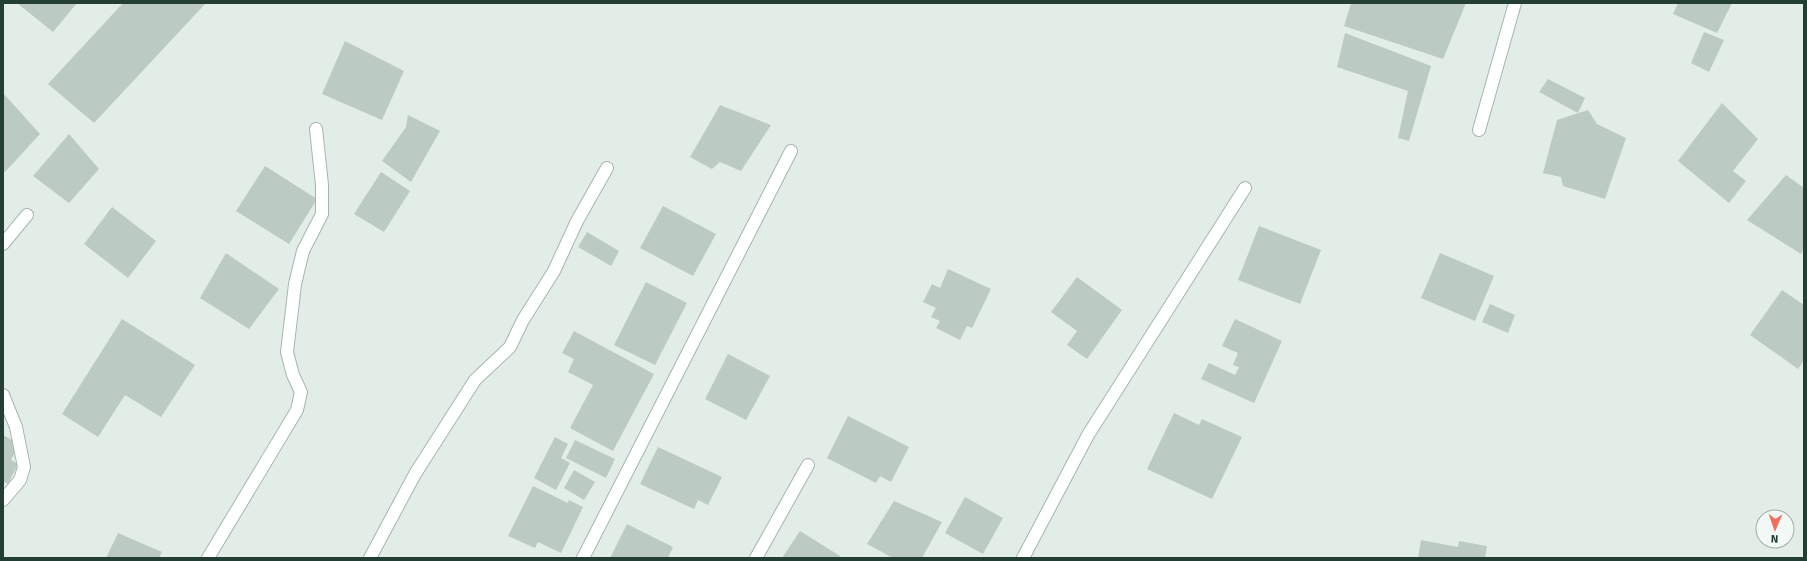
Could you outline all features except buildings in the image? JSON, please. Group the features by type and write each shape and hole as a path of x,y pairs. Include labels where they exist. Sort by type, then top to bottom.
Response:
{"street":[{"path":"1479,130 1515,3"},
{"path":"208,558 297,410 300,392 293,375 287,352 295,284 302,252 322,214 322,185 316,128"},
{"path":"583,558 791,151"},
{"path":"370,558 415,474 475,380 510,346 523,320 554,271 577,221 607,168"},
{"path":"1024,558 1088,435 1245,188"},
{"path":"3,244 27,215"},
{"path":"3,395 16,427 24,467 20,480 3,500"},
{"path":"756,558 808,465"}]}
